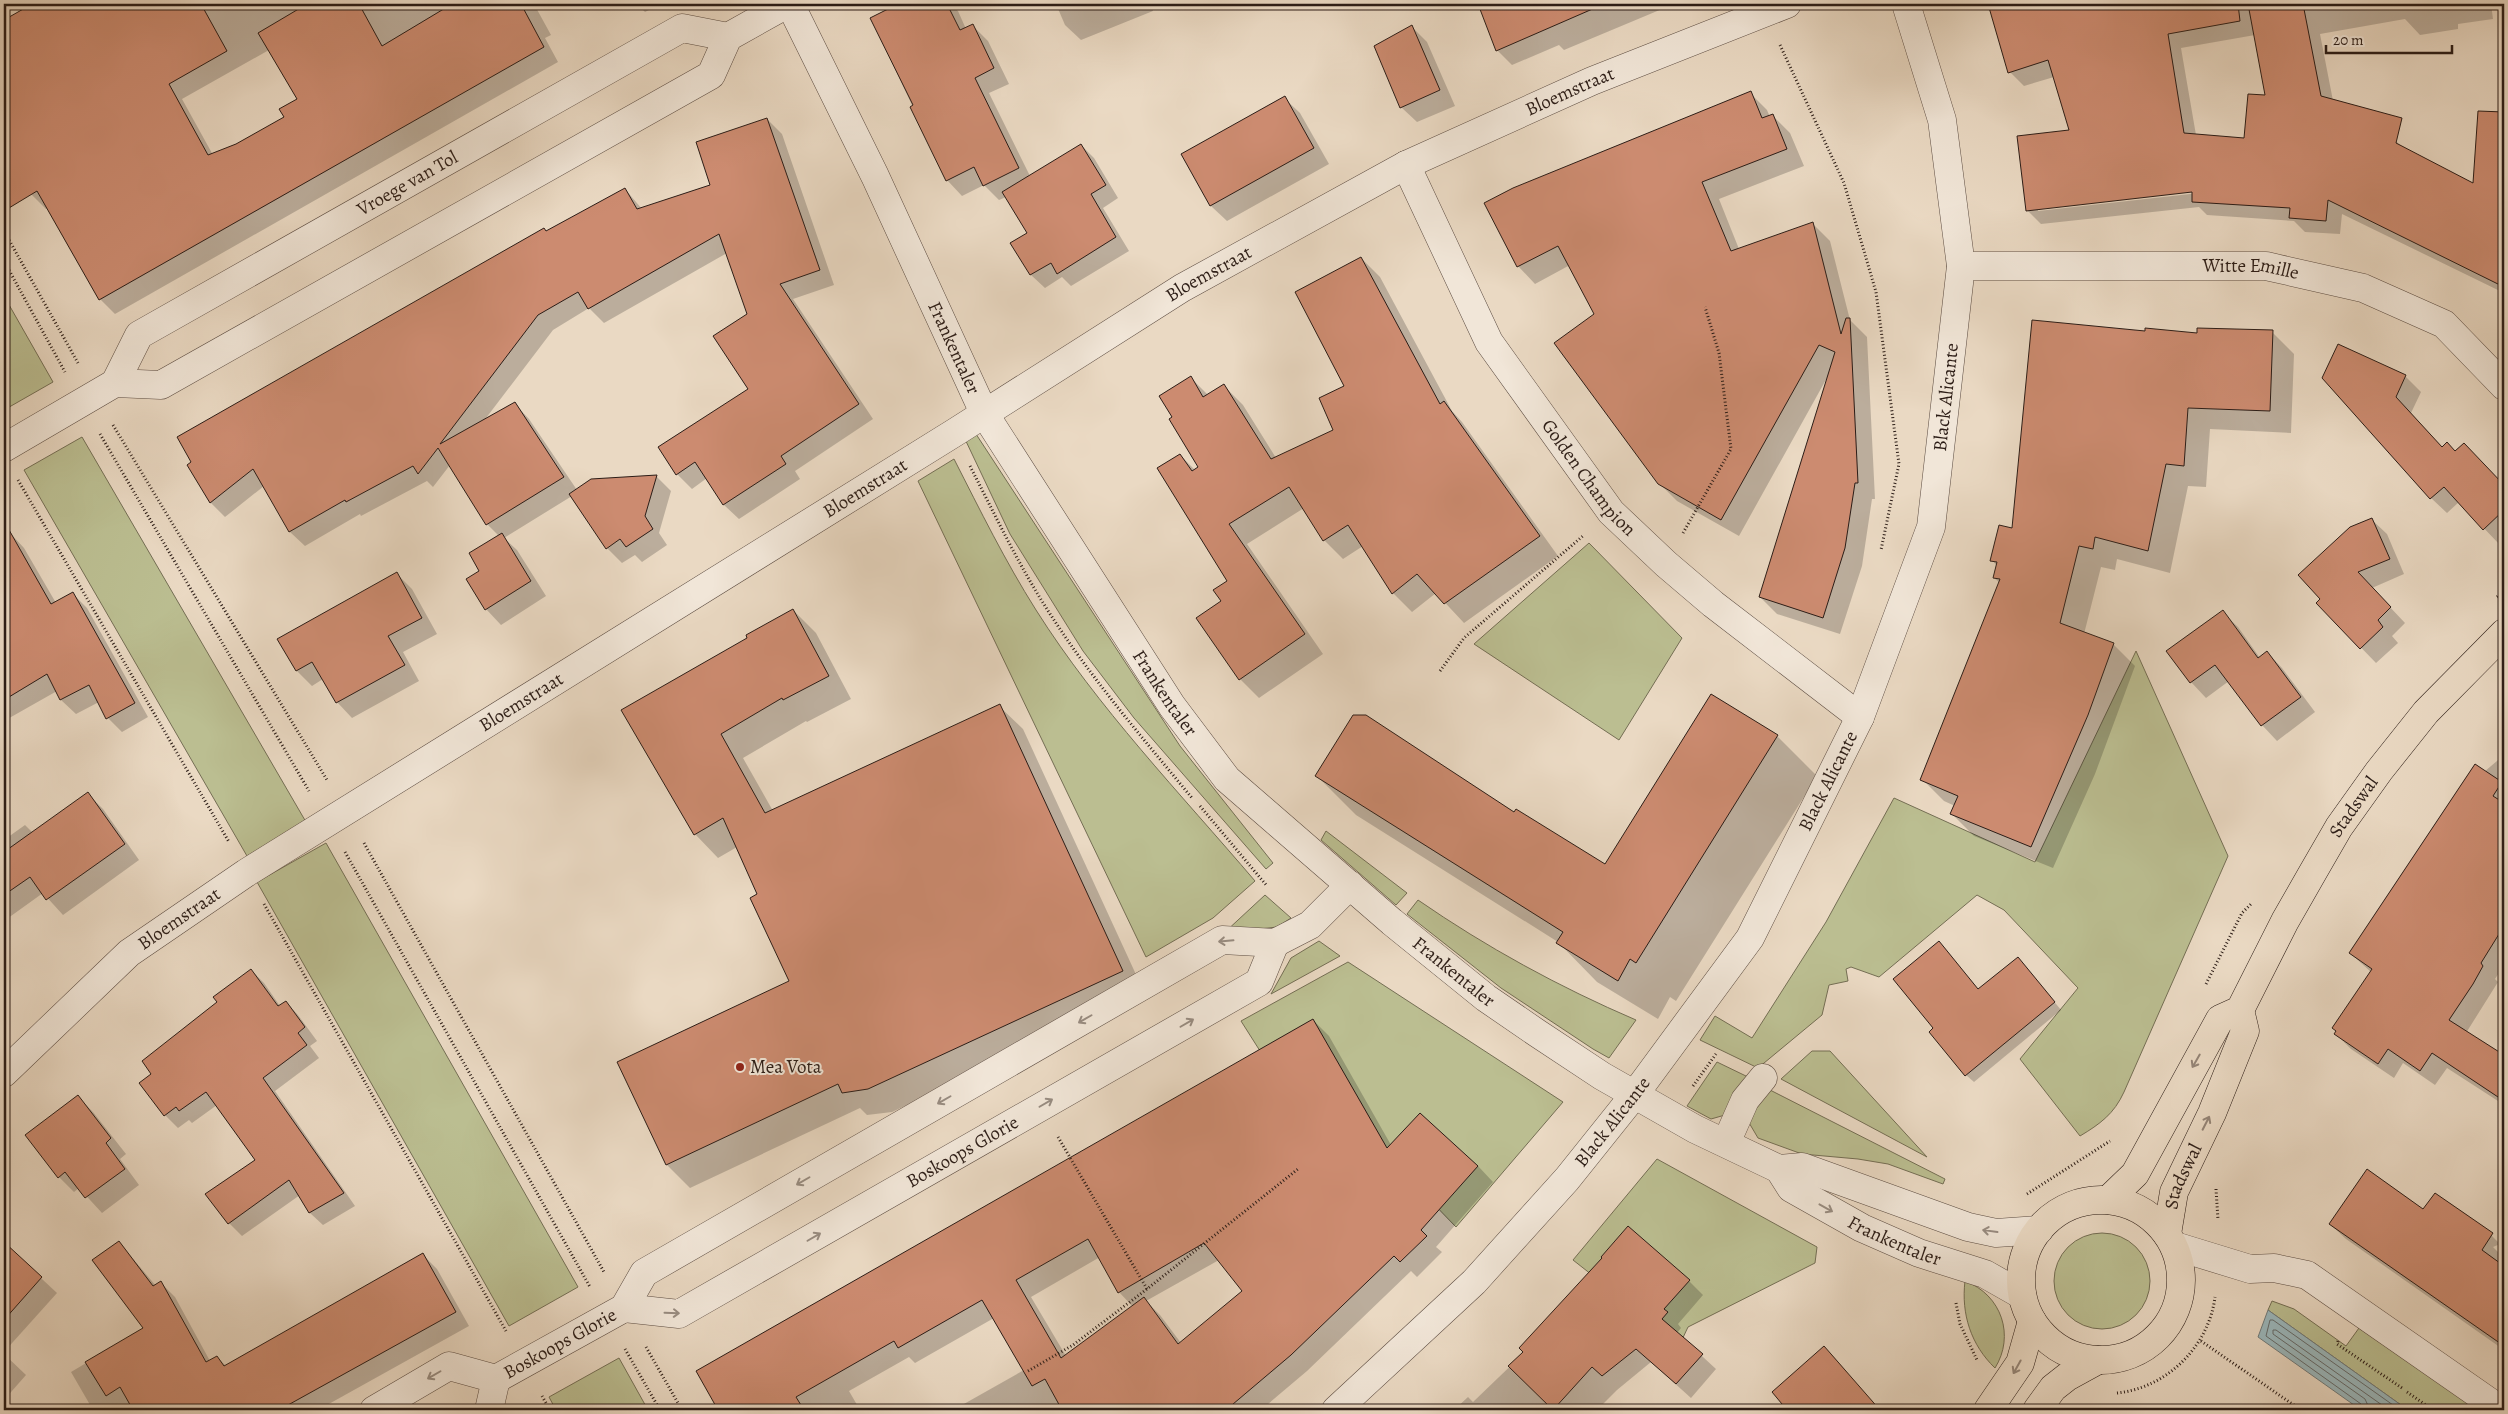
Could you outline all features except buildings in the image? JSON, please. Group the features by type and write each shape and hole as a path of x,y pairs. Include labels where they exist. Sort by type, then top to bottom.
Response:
{"main road":[{"name":"Stadswal","path":"2171,1240 2174,1192 2212,1113 2245,1031 2240,1010 2284,921 2345,819 2408,732 2504,633"},
{"path":"2108,1200 2135,1174 2220,1019 2240,1010"},
{"path":"2108,1200 2141,1210 2160,1224 2171,1240 2182,1275 2178,1304 2164,1331 2154,1342 2134,1353 2113,1360 2098,1360 2072,1355 2060,1350 2032,1321 2022,1295 2021,1272 2024,1260 2039,1230 2050,1218 2077,1203 2108,1200"},
{"path":"1988,1410 2020,1363 2032,1321"},
{"path":"2037,1410 2060,1382 2098,1360"}],"street":[{"path":"9,460 105,389 161,385 710,75 728,37 788,4"},
{"name":"Frankentaler","path":"788,4 874,176 984,413 1172,706 1226,779 1392,922 1486,998 1602,1076 1676,1118 1779,1169 1791,1188 1862,1228 1919,1253 1985,1274 2022,1295"},
{"name":"Black Alicante","path":"1336,1410 1474,1282 1567,1179 1635,1094 1750,938 1860,717 1931,527 1961,266 1942,120 1906,4"},
{"name":"Bloemstraat","path":"4,1073 129,953 246,873 954,433 1182,288 1406,165 1592,81 1776,8"},
{"name":"Vroege van Tol","path":"105,389 139,335 682,28 728,37"},
{"name":"Golden Champion","path":"1406,165 1489,342 1612,512 1666,564 1735,622 1860,717"},
{"name":"Witte Emille","path":"1961,266 2266,266 2363,288 2444,324 2504,386"},
{"name":"Boskoops Glorie","path":"374,1410 449,1366 496,1379 525,1364 624,1308 644,1273 1222,940 1274,943 1310,926 1350,886"},
{"name":"Boskoops Glorie","path":"624,1308 678,1314 1259,982 1274,943"},
{"path":"1726,1143 1745,1100 1763,1078"},
{"name":"Frankentaler","path":"1779,1169 1802,1166 1934,1216 1980,1230 2012,1233 2039,1230"},
{"path":"2171,1240 2218,1259 2250,1269 2274,1268 2307,1275 2501,1410"},
{"name":"Boskoops Glorie","path":"489,1410 496,1379"}],"path":[{"path":"1776,8 1844,184 1876,292 1899,464 1880,557"},
{"path":"4,231 105,389 346,811 682,1410"},
{"path":"1666,564 1731,449 1719,353 1704,307"},
{"path":"954,433 1009,544 1056,624 1140,735 1266,886"},
{"path":"9,460 246,873 550,1410"},
{"path":"1440,670 1464,638 1612,512"},
{"path":"2239,919 2243,921"},
{"path":"2218,950 2222,952"},
{"path":"1687,1094 1716,1054"},
{"path":"1040,1107 1147,1289"},
{"path":"1028,1371 1073,1345 1298,1169"},
{"path":"2201,1341 2301,1410"}],"green space":[{"path":"4,296 53,382 4,410"},
{"path":"974,431 1180,746 1273,863 1266,869 1134,718 1083,651 1010,534 964,437"},
{"path":"82,437 306,822 247,856 24,470"},
{"path":"954,459 1014,573 1060,646 1113,716 1255,881 1213,918 1146,957 918,481"},
{"path":"1589,543 1682,638 1619,740 1474,644"},
{"path":"2136,651 2228,856 2124,1092 2106,1118 2080,1136 2020,1059 2078,988 2004,910 1977,895 1879,977 1851,967 1846,969 1848,981 1829,985 1822,1015 1758,1068 1700,1040 1715,1016 1752,1038 1826,922 1894,798 2035,862"},
{"path":"1326,831 1407,893 1396,905 1321,840"},
{"path":"326,843 578,1287 509,1326 257,882"},
{"path":"1265,895 1291,918 1277,927 1224,933"},
{"path":"1418,900 1470,934 1551,980 1636,1020 1609,1058 1501,988 1407,914"},
{"path":"1319,941 1340,956 1271,994 1291,958"},
{"path":"1348,962 1563,1102 1456,1227 1342,1109 1314,1136 1241,1021"},
{"path":"1812,1051 1830,1051 1927,1157 1781,1079"},
{"path":"1717,1062 1748,1077 1725,1115 1711,1119 1687,1106"},
{"path":"1770,1090 1945,1179 1943,1184 1888,1164 1858,1159 1802,1154 1758,1138 1748,1121 1749,1109"},
{"path":"1657,1159 1817,1247 1815,1263 1688,1327 1680,1344 1573,1260"},
{"path":"2102,1233 2120,1236 2136,1247 2147,1263 2150,1281 2147,1299 2136,1315 2120,1326 2102,1329 2084,1326 2068,1315 2057,1299 2054,1281 2057,1263 2068,1247 2084,1236"},
{"path":"1965,1281 1978,1287 1988,1296 1996,1306 2001,1318 2004,1330 2004,1343 2001,1356 1995,1368 1974,1339 1966,1317"},
{"path":"2272,1301 2294,1309 2346,1346 2359,1328 2478,1410 2408,1410 2268,1310"},
{"path":"619,1358 648,1410 556,1410 549,1397"}],"water":[{"path":"2268,1310 2408,1410 2361,1410 2258,1337"}],"place":[{"name":"Mea Vota","path":"740,1067"}]}
